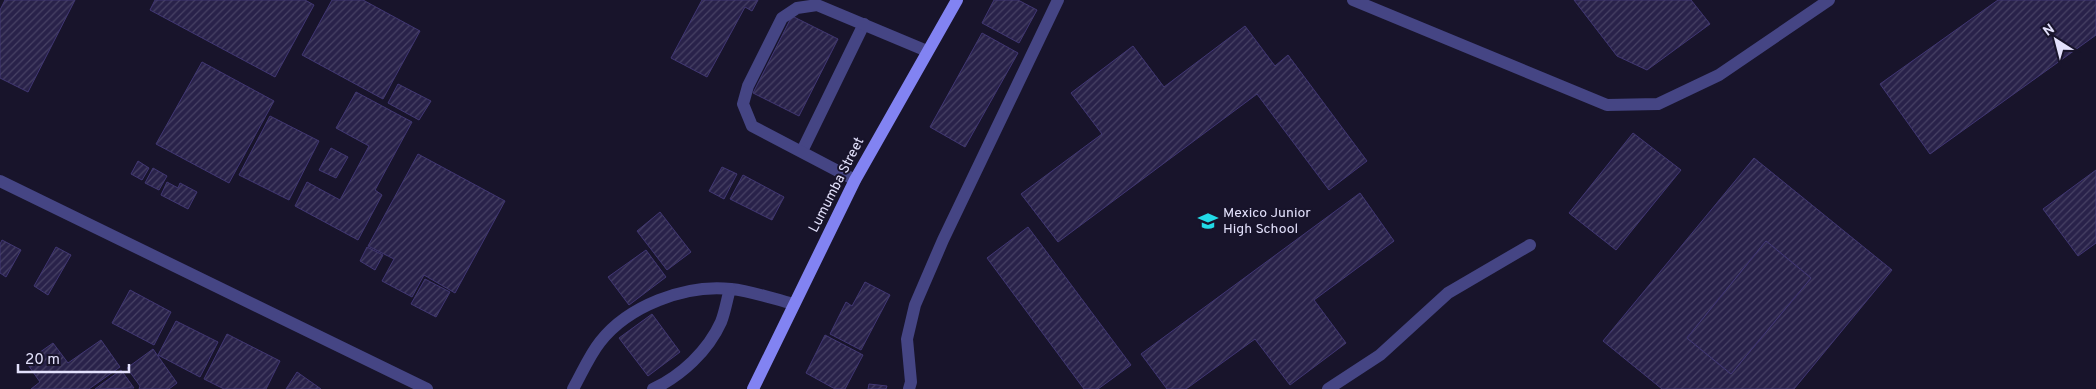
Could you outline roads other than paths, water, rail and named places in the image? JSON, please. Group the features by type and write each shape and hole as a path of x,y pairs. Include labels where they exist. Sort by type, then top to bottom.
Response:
{"main road":[{"name":"Lumumba Street","path":"753,389 855,180 957,0"}],"street":[{"path":"909,389 911,382 907,338 916,305 942,240 1058,0"},
{"path":"1352,0 1608,105 1658,104 1719,75 1829,0"},
{"path":"855,180 752,126 743,104 748,86 782,18 797,8 817,4 927,50"},
{"path":"802,151 864,24"},
{"path":"0,181 427,389"},
{"path":"1328,389 1380,355 1448,294 1530,245"},
{"path":"653,389 677,375 698,356 720,322 730,289"},
{"path":"575,389 600,342 629,316 658,301 692,290 730,289 794,304"}],"place":[{"name":"Mexico Junior High School","path":"1208,221"}]}
